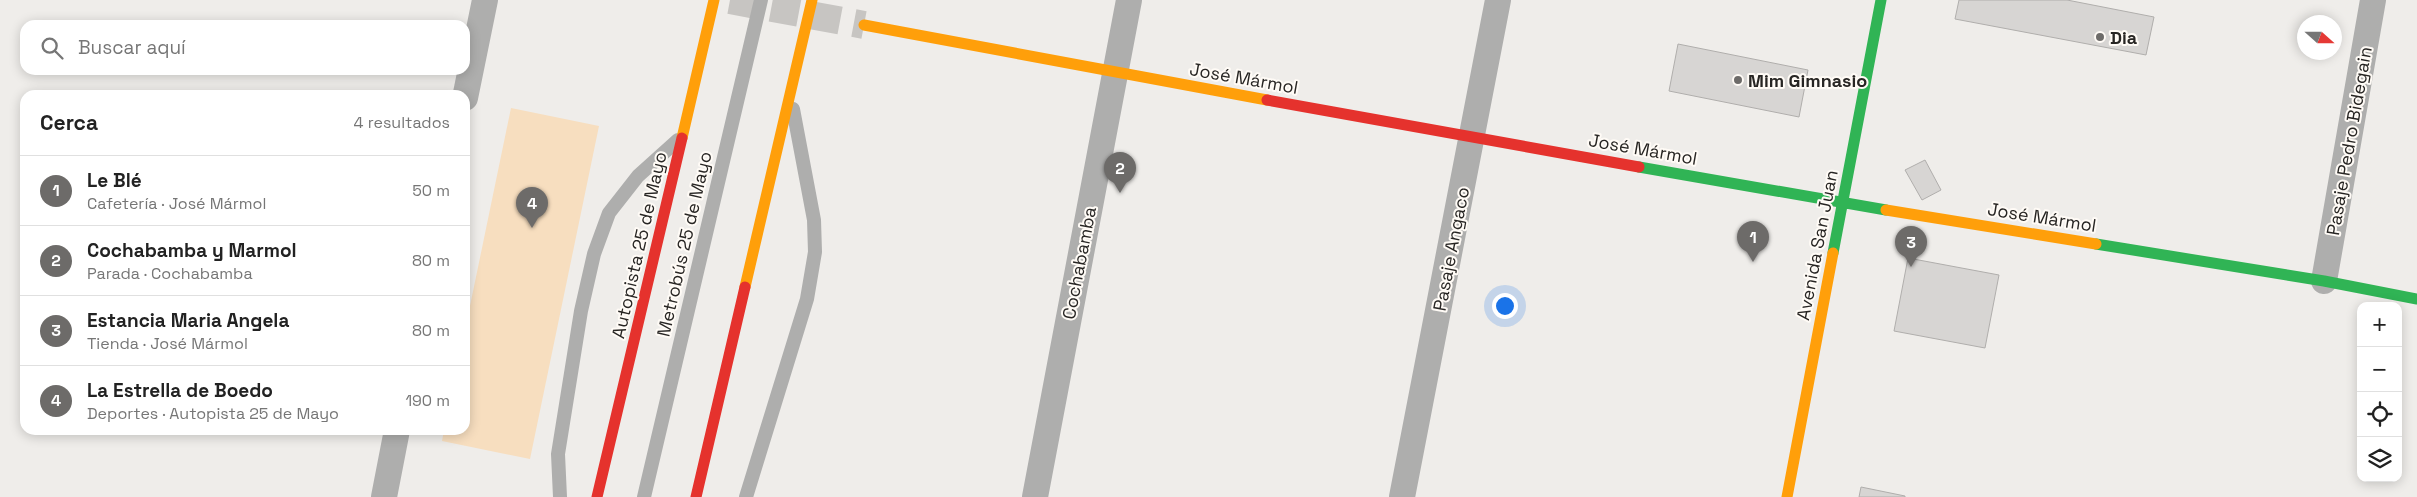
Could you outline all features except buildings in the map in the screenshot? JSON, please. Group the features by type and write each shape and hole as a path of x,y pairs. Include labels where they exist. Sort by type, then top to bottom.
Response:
{"main road":[{"name":"Autopista 25 de Mayo","path":"597,497 714,0"},
{"path":"696,497 812,0"},
{"name":"Avenida San Juan","path":"1787,497 1880,0"},
{"name":"José Mármol","path":"864,25 1115,73 1842,203 2324,281 2417,299"}],"street":[{"path":"470,74 485,0"},
{"name":"Cochabamba","path":"1035,497 1129,0"},
{"name":"Pasaje Angaco","path":"1402,497 1498,0"},
{"name":"Pasaje Pedro Bidegain","path":"2324,281 2373,0"},
{"path":"467,90 470,75"},
{"path":"384,497 396,435"}],"lane":[{"name":"Metrobús 25 de Mayo","path":"644,497 761,0"},
{"path":"746,497 807,299 814,252 814,220 790,95"},
{"path":"560,497 558,454 581,311 594,254 609,213 638,176 682,136"}],"shaded area":[{"path":"511,108 599,126 530,459 442,441 443,435 470,435 470,306"}],"tunnel":[{"path":"730,0 864,25"}],"traffic: fast":[{"path":"1833,253 1881,0"},
{"path":"1639,167 1886,210"},
{"path":"2096,244 2324,281 2417,299"}],"traffic: slow":[{"path":"682,138 714,0"},
{"path":"745,287 812,0"},
{"path":"864,25 1267,100"},
{"path":"1886,210 2096,244"},
{"path":"1787,497 1833,253"}],"traffic: jam":[{"path":"1267,100 1639,167"},
{"path":"597,497 682,138"},
{"path":"696,497 745,287"}],"place":[{"name":"Dia","path":"2100,37"},
{"name":"Mim Gimnasio","path":"1738,80"},
{"name":"Cochabamba y Marmol","path":"1120,193"},
{"name":"La Estrella de Boedo","path":"532,228"},
{"name":"Le Blé","path":"1753,262"},
{"name":"Estancia Maria Angela","path":"1911,267"}]}
